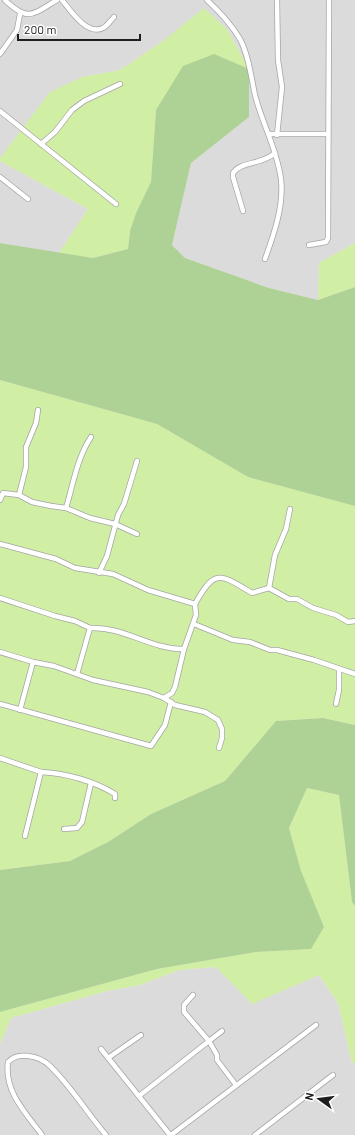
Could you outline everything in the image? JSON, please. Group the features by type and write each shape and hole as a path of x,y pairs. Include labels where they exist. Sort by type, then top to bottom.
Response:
{"street":[{"path":"5,0 20,14 35,12 57,0"},
{"path":"62,0 86,26 91,29 103,28 114,17"},
{"path":"207,0 227,20 241,41 248,63 255,96 275,153 281,179 281,195 273,237 265,259"},
{"path":"277,0 278,60 282,87 277,135"},
{"path":"309,245 326,242 328,238 329,0"},
{"path":"0,54 17,30 20,14"},
{"path":"41,144 55,132 72,110 84,101 120,84"},
{"path":"0,111 116,204"},
{"path":"269,134 328,134"},
{"path":"244,212 233,173 242,166 265,161 275,153"},
{"path":"0,177 28,199"},
{"path":"19,495 26,467 26,447 36,423 38,410"},
{"path":"66,508 78,466 86,445 91,437"},
{"path":"99,573 107,556 114,534 115,524 128,493 138,461"},
{"path":"0,500 3,493 19,495 32,502 66,508 90,518 115,524 137,534"},
{"path":"268,588 275,556 286,529 290,509"},
{"path":"0,544 18,551 56,559 76,568 99,573 113,574 148,590 195,604"},
{"path":"164,698 172,693 176,687 184,649 194,624 196,615 195,604 206,584 212,579 221,578 230,581 252,593 268,588 289,599 297,599 313,608 336,615 348,622 355,621"},
{"path":"0,598 75,621 90,628 127,635 166,648 184,649"},
{"path":"194,624 233,640 250,642 270,650 277,650 314,660 355,674"},
{"path":"78,674 90,628"},
{"path":"0,652 33,662 54,666 93,680 164,698 175,705 205,712 218,720 222,729 219,748"},
{"path":"20,710 33,662"},
{"path":"336,704 339,690 339,669"},
{"path":"0,704 151,746 165,725 170,702"},
{"path":"0,758 41,772 63,774 91,783 110,790 115,794 115,798"},
{"path":"25,836 41,772"},
{"path":"64,829 77,828 82,822 91,783"},
{"path":"193,995 184,1005 184,1012 209,1041 217,1055 217,1060 236,1085"},
{"path":"101,1049 170,1135 316,1025"},
{"path":"139,1096 222,1031"},
{"path":"108,1058 140,1035"},
{"path":"42,1135 9,1086 7,1068 8,1062 11,1058 20,1055 28,1056 49,1065 106,1135"},
{"path":"255,1135 306,1094 333,1075"}],"shaded area":[{"path":"0,0 355,0 355,243 319,263 318,300 269,288 185,258 172,245 191,163 249,117 249,69 227,29 163,41 120,70 82,77 0,158"},
{"path":"0,161 88,209 59,253 0,243"},
{"path":"216,967 252,1003 319,975 338,1003 352,1063 355,1063 355,1135 0,1135 0,1044 11,1018 107,991 140,985 179,970"}],"green space":[{"path":"204,8 227,29 249,69 156,110 151,183 136,213 130,231 128,249 93,258 59,253 88,209 0,161 0,158 50,92 82,77 120,70 163,41"},
{"path":"214,54 249,69 249,117 191,163 172,245 185,258 269,288 318,300 355,287 355,506 248,477 157,424 0,380 0,243 93,258 128,249 130,231 136,213 151,182 156,110 183,66"},
{"path":"355,243 355,287 318,300 319,263"},
{"path":"0,380 157,424 248,477 355,506 355,725 323,718 276,721 225,781 151,814 108,842 70,861 0,870"},
{"path":"323,718 355,725 355,906 352,902 339,795 307,788 289,828 301,871 324,927 311,949 256,952 157,969 0,1012 0,870 70,861 108,842 151,814 225,781 276,721"},
{"path":"307,788 339,795 352,902 355,906 355,1063 352,1063 338,1003 319,975 252,1004 216,967 179,970 140,985 107,991 11,1018 0,1044 0,1012 157,969 256,952 311,949 301,871 289,828"}]}
